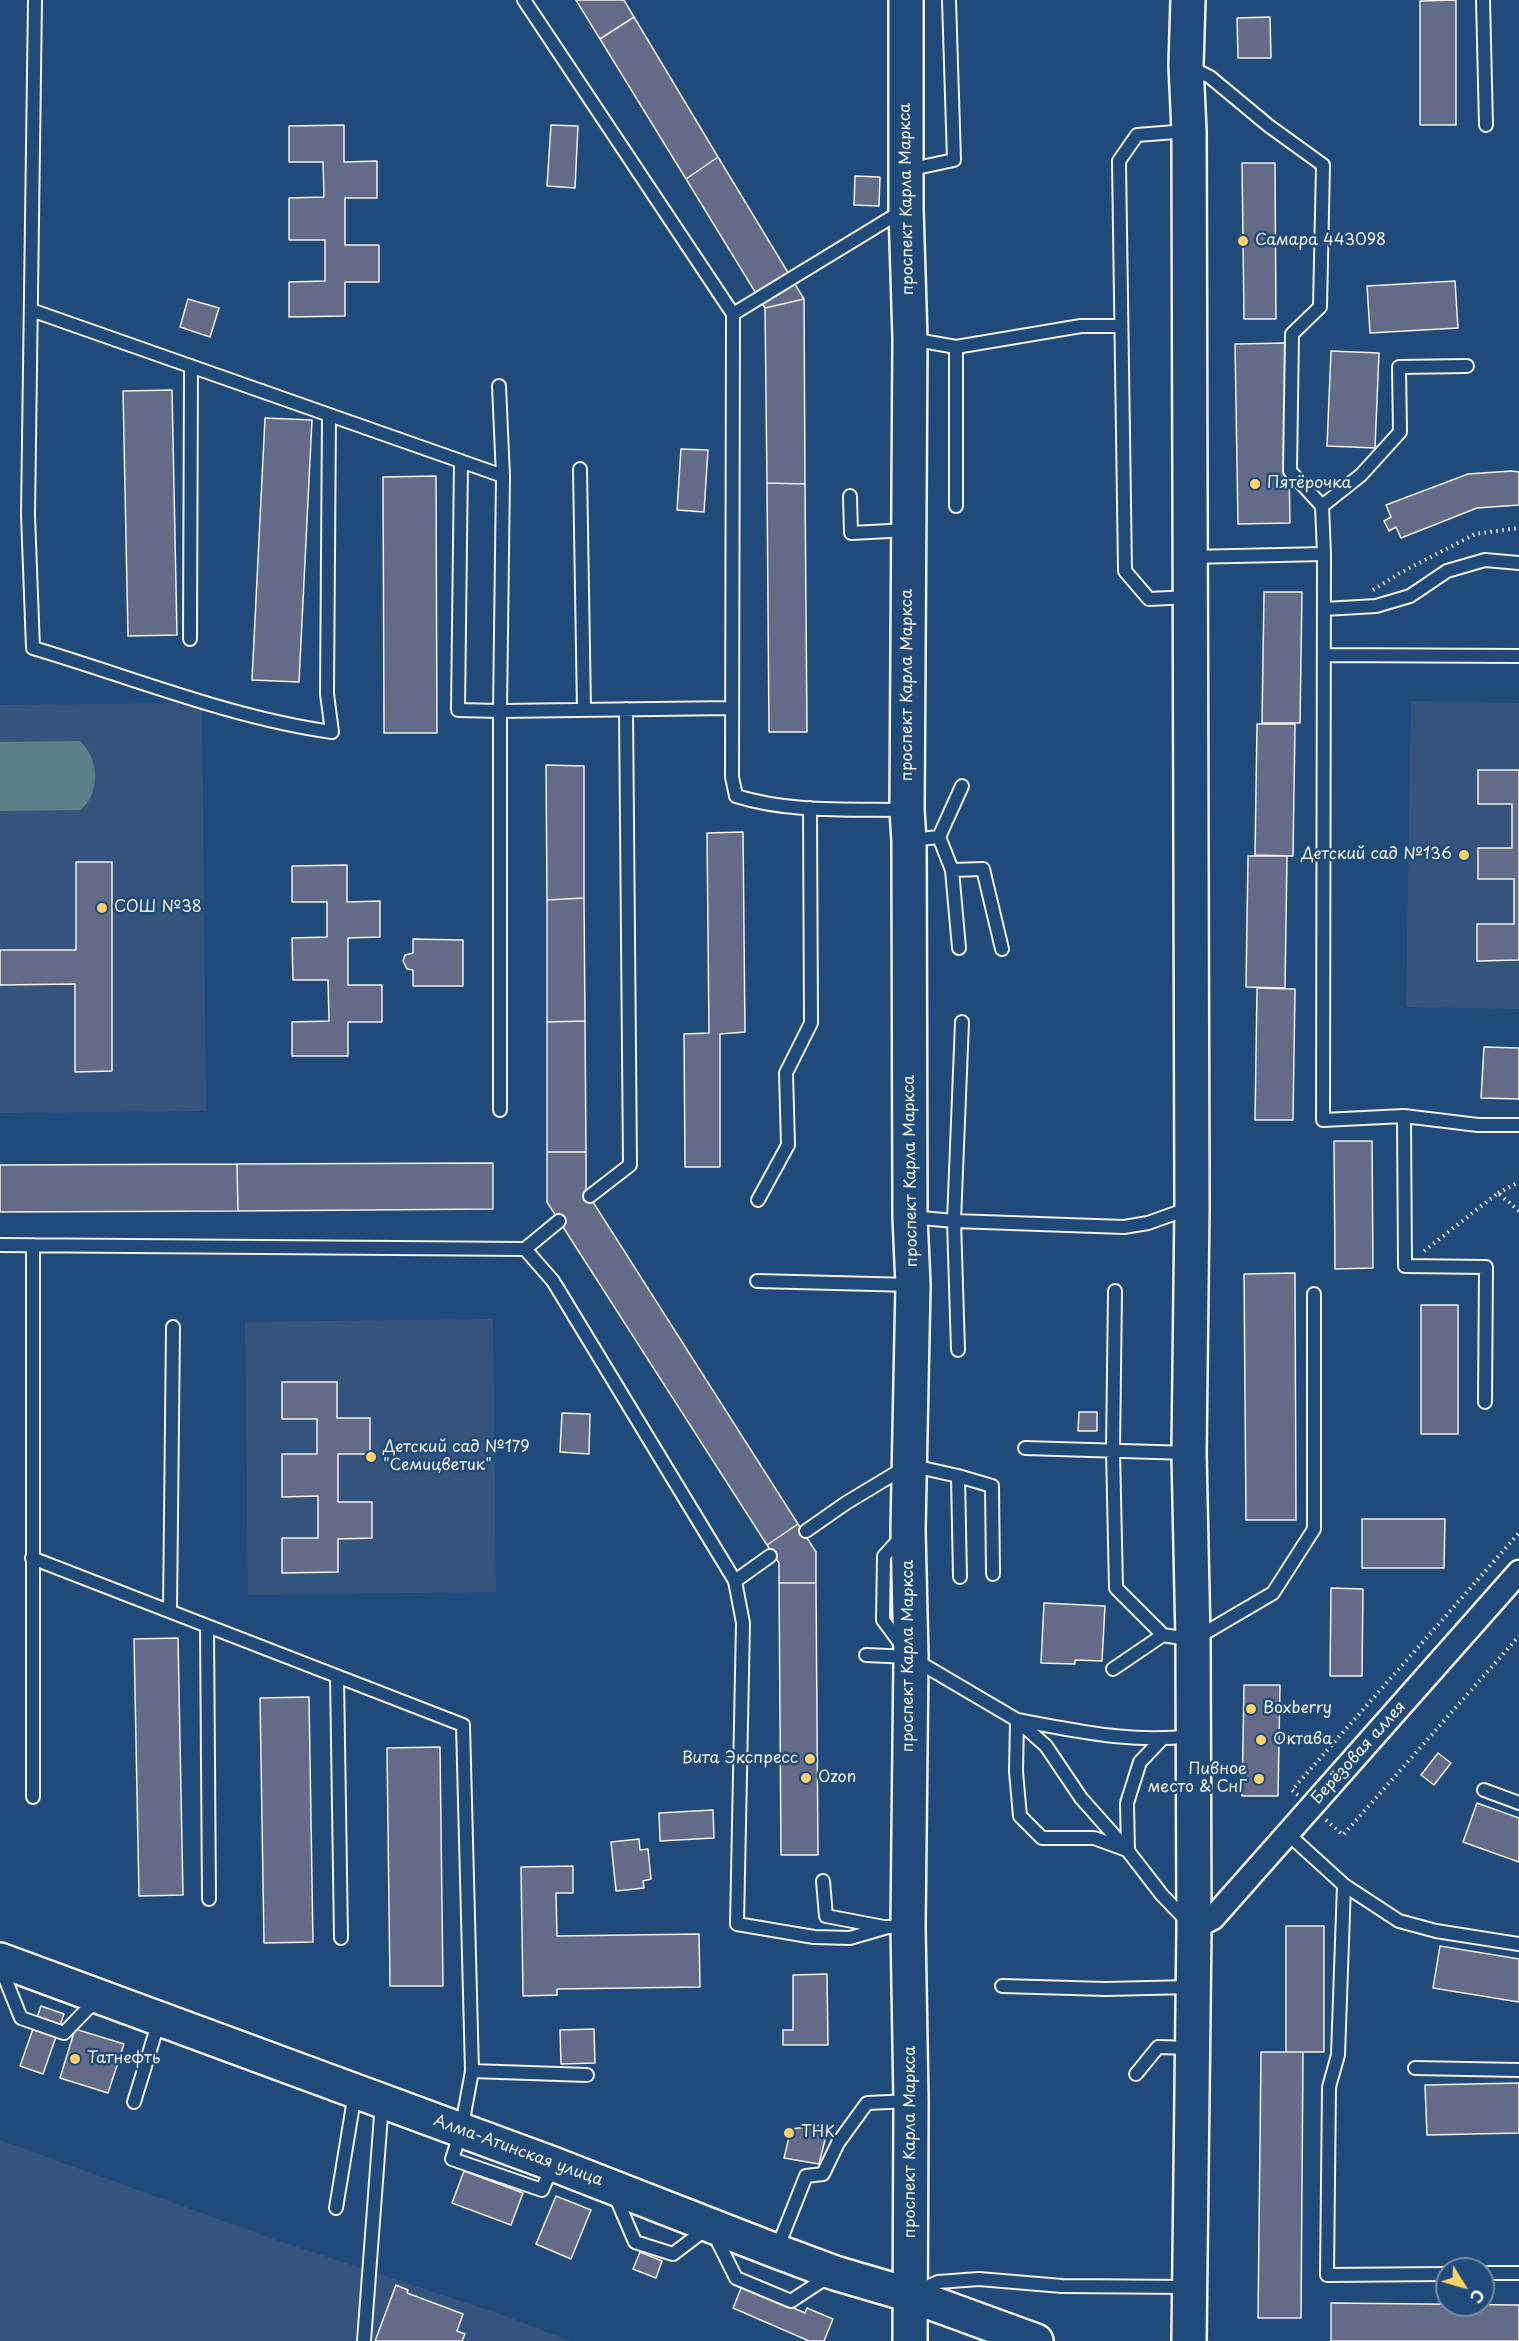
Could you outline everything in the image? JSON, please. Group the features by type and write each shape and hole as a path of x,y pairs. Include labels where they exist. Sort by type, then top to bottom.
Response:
{"main road":[{"name":"проспект Карла Маркса","path":"906,0 906,209 910,339 909,530 918,829 910,1217 913,1285 908,1530 911,1657 898,1927 911,2102 910,2341"},
{"path":"1188,0 1186,65 1189,131 1192,1207 1189,1453 1178,1637 1193,1736 1194,1928 1189,2341"},
{"name":"Алма-Атинская улица","path":"0,1960 553,2164 834,2272 910,2295 1035,2341"}],"street":[{"name":"Берёзовая аллея","path":"1194,1928 1213,1918 1519,1572"}],"lane":[{"path":"35,0 28,515 33,648 217,705 304,728 332,732 327,694 329,415"},
{"path":"524,0 733,314 732,777 735,796 755,802 810,808 918,829 952,870 959,948"},
{"path":"906,170 954,160 949,0"},
{"path":"1483,0 1486,125"},
{"path":"1186,65 1210,77 1269,126 1323,165 1320,307 1292,334 1290,471 1322,506 1324,554 1323,1120 1404,1116 1478,1125 1519,1125"},
{"path":"1189,131 1137,135 1119,161 1125,571 1149,599 1189,597"},
{"path":"733,314 906,209"},
{"path":"31,310 503,476"},
{"path":"910,339 956,347 1082,326 1121,326"},
{"path":"956,347 956,506"},
{"path":"190,366 190,639"},
{"path":"1322,506 1361,475 1400,432 1400,367 1467,366"},
{"path":"499,386 503,476 500,711 500,1110"},
{"path":"461,461 458,710 732,708"},
{"path":"580,469 584,710"},
{"path":"850,496 851,533 909,530"},
{"path":"1189,557 1324,554"},
{"path":"1324,609 1376,606 1410,596 1447,571 1485,560 1519,563"},
{"path":"1324,655 1519,656"},
{"path":"590,1196 630,1165 626,709"},
{"path":"918,829 962,786"},
{"path":"758,1200 788,1145 786,1073 811,1023 810,808"},
{"path":"952,870 983,869 1002,950"},
{"path":"958,1350 954,1221 962,1022"},
{"path":"1404,1116 1405,1266 1486,1267 1485,1402"},
{"path":"910,1217 954,1221 1124,1227 1179,1214 1192,1207"},
{"path":"0,1245 525,1248 559,1221"},
{"path":"33,1245 33,1797"},
{"path":"525,1248 552,1281 735,1581 743,1623 737,1924 814,1937 850,1938 898,1927"},
{"path":"757,1281 913,1285"},
{"path":"1114,1291 1113,1450 1116,1588 1178,1637"},
{"path":"1113,1669 1273,1593 1314,1529 1314,1294"},
{"path":"170,1611 173,1327"},
{"path":"1025,1448 1189,1453"},
{"path":"806,1531 846,1503 909,1465 958,1476 992,1486 993,1574"},
{"path":"958,1476 960,1577"},
{"path":"735,1581 770,1556"},
{"path":"32,1558 463,1725 472,2071 461,2131"},
{"path":"207,1626 209,1899"},
{"path":"866,1655 911,1657 1017,1720 1046,1746 1081,1798 1128,1851 1162,1895 1194,1928"},
{"path":"337,1676 341,1938"},
{"path":"1017,1720 1098,1734 1161,1740 1193,1736"},
{"path":"1017,1720 1016,1772 1020,1816 1042,1838 1094,1838 1128,1851"},
{"path":"1128,1851 1127,1803 1140,1762 1161,1740"},
{"path":"1484,1790 1519,1803"},
{"path":"1287,1833 1344,1884 1399,1921 1437,1931 1519,1944"},
{"path":"822,1881 826,1916 898,1927"},
{"path":"1344,1884 1338,2055 1329,2087 1327,2275 1435,2274"},
{"path":"0,1966 21,2018 64,2033 100,1997"},
{"path":"1002,1986 1106,1989 1192,1987"},
{"path":"134,2102 159,2020"},
{"path":"1136,2074 1158,2047 1192,2048"},
{"path":"1416,2068 1519,2070"},
{"path":"472,2071 587,2075"},
{"path":"336,2208 369,2096"},
{"path":"363,2341 369,2096"},
{"path":"777,2251 806,2176 823,2174 838,2143 867,2103 911,2102"},
{"path":"710,2226 736,2278 791,2301 834,2272"},
{"path":"1495,2273 1519,2273"},
{"path":"910,2295 938,2282 979,2279 1062,2286 1190,2287"}],"path":[{"path":"1344,608 1400,573 1475,534 1519,528"},
{"path":"1405,1266 1498,1193 1519,1182"},
{"path":"1498,1193 1519,1211"}],"shaded area":[{"name":"Детский сад №136","path":"1411,701 1519,703 1519,1009 1406,1007"},
{"name":"СОШ №38","path":"202,703 206,1111 0,1113 0,705"},
{"name":"Детский сад №179 \"Семицветик\"","path":"493,1319 496,1592 248,1595 245,1322"},
{"path":"0,2140 276,2240 503,2315 570,2341 0,2341"}],"green space":[{"path":"80,741 91,757 95,776 92,795 80,810 0,811 0,742"}],"building":[{"path":"576,0 624,0 634,17 600,39"},
{"path":"1456,0 1456,125 1420,125 1420,1"},
{"path":"634,17 718,157 686,179 600,39"},
{"path":"1270,17 1271,58 1238,58 1237,18"},
{"path":"344,125 344,162 377,161 377,198 345,198 345,245 379,245 379,282 345,282 345,316 289,317 289,282 325,281 325,240 289,240 289,198 324,197 323,162 289,162 289,126"},
{"path":"551,125 578,126 575,188 547,186"},
{"path":"718,157 804,299 765,308 686,179"},
{"path":"1242,163 1275,163 1276,319 1244,319"},
{"path":"855,176 880,177 879,206 854,205"},
{"path":"1455,281 1458,328 1370,333 1367,286"},
{"path":"188,299 219,308 210,337 180,327"},
{"path":"804,299 805,484 767,483 765,308"},
{"path":"1287,343 1290,523 1238,524 1235,344"},
{"path":"1331,351 1379,353 1375,448 1327,446"},
{"path":"172,390 177,635 128,636 123,391"},
{"path":"265,418 312,420 299,682 252,680"},
{"path":"681,449 708,450 704,512 677,510"},
{"path":"1519,472 1519,505 1477,508 1401,538 1396,527 1389,531 1384,521 1391,517 1386,505 1468,474"},
{"path":"436,476 437,733 384,733 383,477"},
{"path":"767,483 805,484 807,732 769,732"},
{"path":"1264,592 1302,592 1300,723 1262,723"},
{"path":"1257,724 1295,724 1293,856 1255,855"},
{"path":"546,765 584,766 584,898 547,900"},
{"path":"1478,770 1519,770 1519,960 1477,961 1477,924 1514,924 1514,879 1478,879 1478,848 1512,848 1512,804 1478,804"},
{"path":"743,832 745,1032 720,1034 720,1167 685,1167 684,1034 709,1033 707,833"},
{"path":"1248,856 1287,856 1285,988 1246,987"},
{"path":"76,862 112,862 112,1071 75,1072 75,984 0,985 0,950 76,950"},
{"path":"347,865 347,902 380,901 380,937 348,938 348,985 382,985 382,1022 348,1022 348,1056 292,1056 292,1022 329,1021 328,980 293,980 292,938 327,937 327,902 292,902 292,866"},
{"path":"584,898 585,1021 547,1022 547,900"},
{"path":"413,939 463,940 463,986 413,986 413,970 407,969 403,961 405,955 413,953"},
{"path":"1257,988 1295,989 1293,1120 1255,1120"},
{"path":"585,1021 586,1152 547,1152 547,1022"},
{"path":"1484,1047 1519,1048 1519,1099 1481,1098"},
{"path":"1334,1141 1372,1141 1373,1268 1335,1269"},
{"path":"547,1152 586,1152 586,1191 798,1524 767,1545 547,1202"},
{"path":"493,1163 493,1209 238,1211 237,1164"},
{"path":"237,1164 238,1211 0,1212 0,1165"},
{"path":"1295,1273 1296,1520 1246,1520 1244,1274"},
{"path":"1421,1305 1458,1305 1458,1434 1421,1434"},
{"path":"282,1382 337,1382 337,1418 370,1418 370,1454 338,1454 338,1502 372,1502 372,1538 338,1539 338,1572 282,1573 282,1538 318,1538 318,1496 282,1497 282,1454 317,1454 317,1419 282,1419"},
{"path":"1079,1412 1097,1412 1097,1431 1078,1431"},
{"path":"562,1413 590,1414 589,1454 560,1452"},
{"path":"1362,1519 1445,1519 1444,1568 1362,1568"},
{"path":"798,1524 816,1552 816,1583 779,1583 779,1563 767,1545"},
{"path":"779,1583 816,1583 818,1855 781,1855"},
{"path":"1331,1588 1363,1589 1362,1676 1330,1676"},
{"path":"1044,1603 1105,1606 1102,1661 1075,1660 1075,1664 1041,1663"},
{"path":"178,1638 183,1895 139,1896 134,1639"},
{"name":"Октава","path":"1244,1685 1280,1685 1278,1796 1242,1796"},
{"path":"309,1697 313,1942 264,1943 260,1698"},
{"path":"440,1747 443,1986 390,1986 387,1748"},
{"path":"1438,1753 1451,1763 1434,1785 1421,1775"},
{"path":"1477,1803 1519,1818 1519,1862 1463,1842"},
{"path":"713,1810 714,1838 660,1841 659,1813"},
{"path":"639,1839 640,1850 648,1849 651,1879 643,1881 644,1888 616,1891 611,1842"},
{"path":"573,1866 573,1893 556,1893 557,1936 699,1934 700,1987 557,1989 557,1995 523,1996 521,1867"},
{"path":"1286,1926 1324,1926 1324,2052 1286,2052"},
{"path":"1440,1946 1519,1959 1519,2002 1433,1988"},
{"path":"827,1974 828,2045 783,2045 783,2030 793,2030 793,1975"},
{"path":"41,2006 64,2014 43,2074 20,2066"},
{"path":"75,2029 124,2044 108,2093 60,2078"},
{"path":"594,2029 595,2063 561,2064 560,2030"},
{"path":"1261,2052 1303,2052 1301,2318 1258,2318"},
{"path":"1519,2083 1519,2133 1427,2135 1425,2085"},
{"path":"829,2124 819,2164 784,2158 791,2129"},
{"path":"464,2171 523,2193 511,2225 452,2203"},
{"path":"556,2196 591,2210 571,2259 536,2244"},
{"path":"640,2252 662,2261 656,2278 633,2269"},
{"path":"396,2285 408,2290 407,2293 463,2314 457,2331 465,2334 462,2341 375,2341"},
{"path":"742,2286 805,2313 807,2308 833,2319 824,2341 809,2341 733,2308"},
{"path":"1331,2303 1435,2304 1435,2317 1495,2317 1495,2305 1519,2305 1519,2341 1331,2341"}],"place":[{"name":"Самара 443098","path":"1243,241"},
{"name":"Пятёрочка","path":"1255,484"},
{"name":"Детский сад №136","path":"1464,855"},
{"name":"СОШ №38","path":"102,908"},
{"name":"Детский сад №179 \"Семицветик\"","path":"371,1457"},
{"name":"Boxberry","path":"1251,1709"},
{"name":"Октава","path":"1261,1740"},
{"name":"Вита Экспресс","path":"810,1759"},
{"name":"Ozon","path":"806,1778"},
{"name":"Пивное место & СнГ","path":"1259,1779"},
{"name":"Татнефть","path":"75,2059"},
{"name":"ТНК","path":"789,2133"}]}
